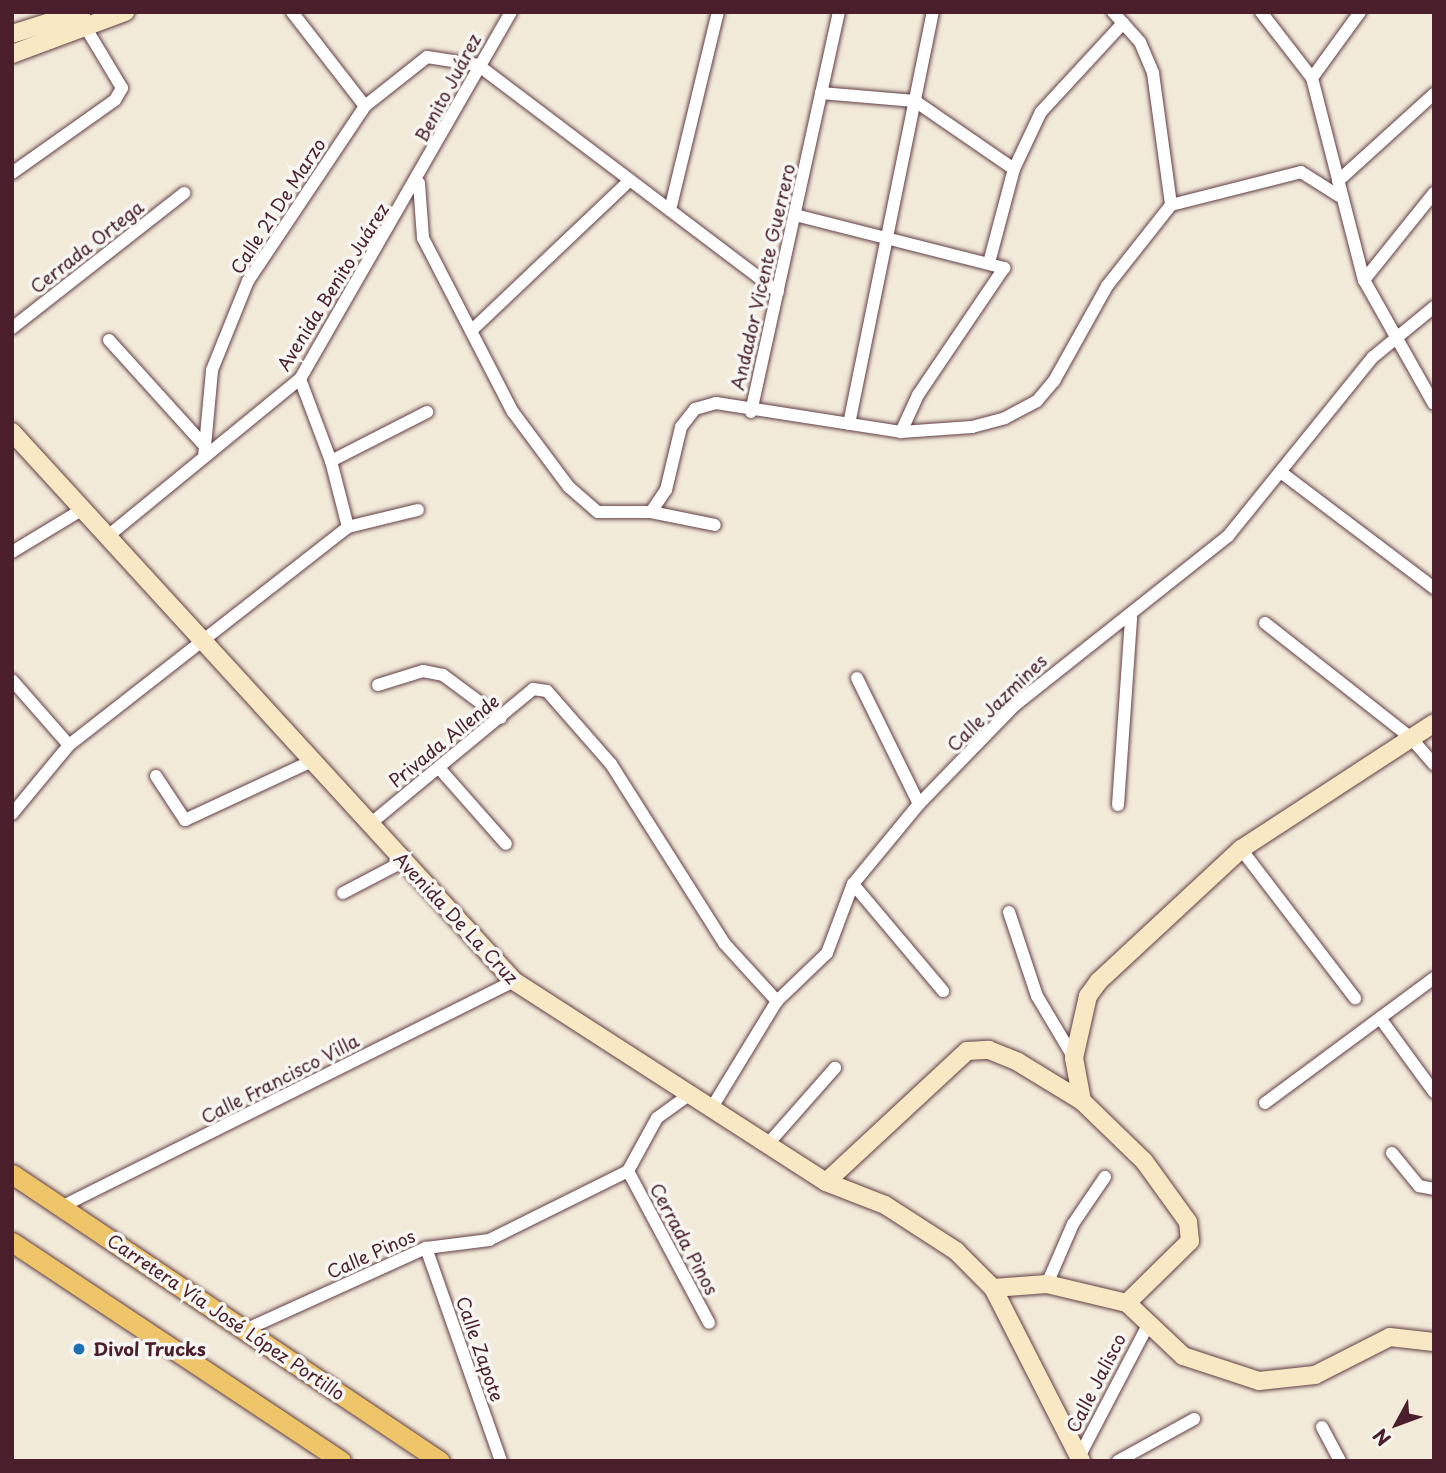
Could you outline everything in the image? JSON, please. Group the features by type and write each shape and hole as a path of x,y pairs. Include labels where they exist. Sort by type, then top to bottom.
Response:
{"main road":[{"name":"Carretera Vía José López Portillo","path":"12,1174 440,1461"},
{"path":"12,1242 341,1461"}],"street":[{"path":"12,34 125,12"},
{"path":"292,12 365,106"},
{"name":"Benito Juárez","path":"419,182 478,65 511,12"},
{"path":"670,210 718,12"},
{"name":"Andador Vicente Guerrero","path":"652,512 666,490 687,416 716,403 751,412 839,12"},
{"path":"849,424 933,12"},
{"path":"1113,12 1140,42 1153,73 1171,205"},
{"path":"1261,12 1312,78 1338,181 1339,196 1364,280 1396,341 1434,404"},
{"path":"1312,78 1360,12"},
{"path":"12,54 84,20"},
{"path":"12,173 115,100 122,88 84,20"},
{"path":"990,259 1014,169 1053,97 1123,23"},
{"name":"Calle 21 De Marzo","path":"204,457 202,443 212,370 243,292 365,106 427,57 478,65"},
{"path":"478,65 778,292"},
{"path":"821,93 915,101 1014,169"},
{"path":"1338,181 1434,94"},
{"path":"751,412 901,432 972,427 1037,401 1114,276 1171,205 1301,172 1339,196"},
{"path":"471,331 630,180"},
{"path":"419,182 423,238 513,412 569,487 598,512 652,512 715,525"},
{"name":"Avenida Benito Juárez","path":"108,536 300,379 419,182"},
{"name":"Cerrada Ortega","path":"12,328 184,193"},
{"path":"1364,280 1434,193"},
{"path":"794,215 990,259 1004,268 918,395 901,432"},
{"name":"Calle Jazmines","path":"711,1109 777,1001 827,953 853,884 919,804 1015,705 1131,617 1228,536 1282,473 1373,357 1396,341 1434,307"},
{"path":"109,340 202,443"},
{"path":"300,379 331,461 348,527"},
{"path":"331,461 427,412"},
{"name":"Avenida De La Cruz","path":"12,432 402,862 514,981 826,1182 923,1225 993,1288"},
{"path":"1282,473 1434,588"},
{"path":"12,552 83,509"},
{"path":"12,814 69,745 201,639 348,527 418,510"},
{"path":"1118,805 1131,617"},
{"path":"1265,623 1411,738 1434,764"},
{"path":"378,685 423,671 443,676 501,718"},
{"path":"857,678 919,804"},
{"path":"12,680 69,745"},
{"name":"Privada Allende","path":"370,824 540,688 611,764 724,943 777,1001"},
{"path":"1074,1058 1088,996 1241,849 1434,723"},
{"path":"156,776 185,820 312,761"},
{"path":"439,768 506,844"},
{"path":"1241,849 1355,998"},
{"path":"343,893 402,862"},
{"path":"853,884 943,991"},
{"path":"1009,912 1037,996 1074,1058 1082,1101"},
{"path":"1265,1103 1434,978"},
{"name":"Calle Francisco Villa","path":"61,1207 514,981"},
{"path":"1380,1018 1434,1092"},
{"path":"826,1182 967,1051 989,1050 1018,1062 1082,1101 1144,1161 1192,1233 1126,1303"},
{"path":"767,1145 835,1068"},
{"path":"628,1171 657,1118 689,1095"},
{"path":"1392,1153 1419,1186 1434,1189"},
{"name":"Calle Pinos","path":"244,1330 426,1248 489,1240 628,1171"},
{"name":"Cerrada Pinos","path":"628,1171 709,1323"},
{"path":"1047,1284 1073,1224 1105,1177"},
{"name":"Calle Zapote","path":"426,1248 501,1461"},
{"path":"1080,1459 993,1288 1047,1284 1126,1303 1147,1327 1183,1356 1259,1381 1315,1375 1390,1337 1434,1342"},
{"name":"Calle Jalisco","path":"1080,1459 1147,1327"},
{"path":"1118,1461 1194,1419"},
{"path":"1322,1427 1340,1461"}],"place":[{"name":"Divol Trucks","path":"79,1349"}]}
